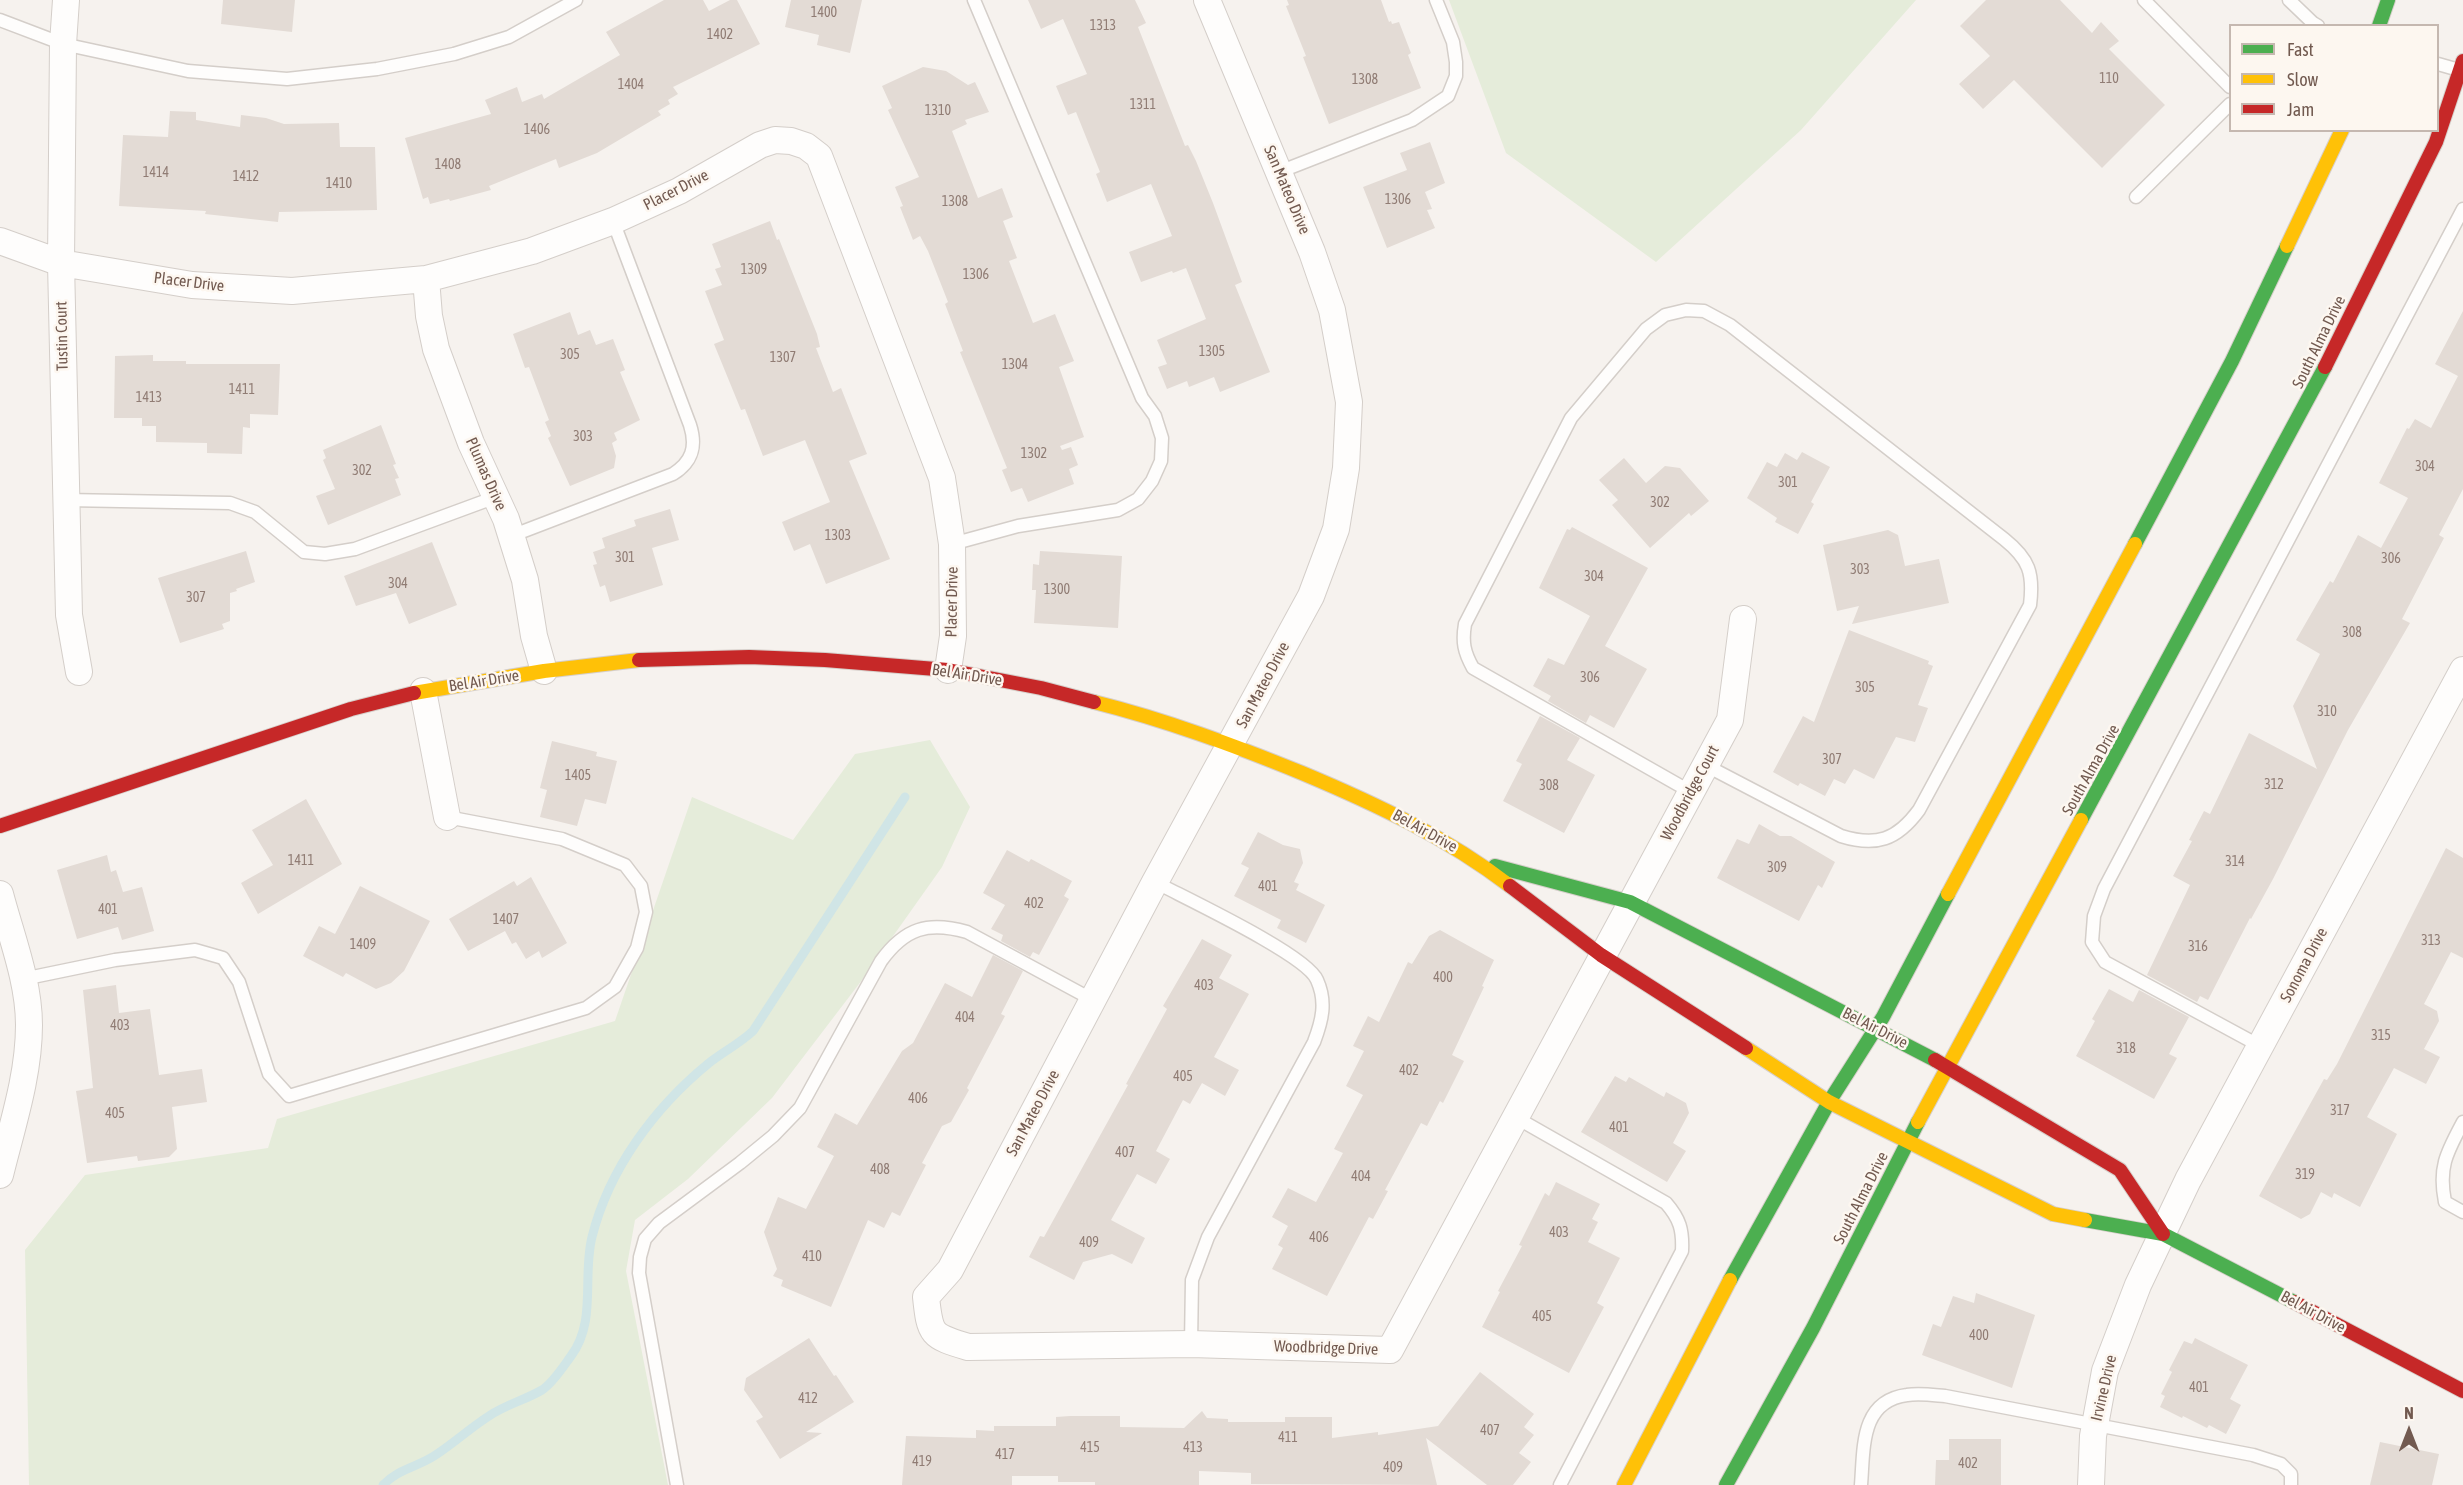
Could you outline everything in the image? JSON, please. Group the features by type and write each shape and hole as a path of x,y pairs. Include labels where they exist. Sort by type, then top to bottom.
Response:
{"street":[{"name":"Tustin Court","path":"66,0 63,44 61,263 69,615 80,672"},
{"name":"San Mateo Drive","path":"929,1325 926,1297 950,1270 1155,882 1232,744 1311,596 1336,529 1346,468 1349,402 1332,310 1312,252 1207,0"},
{"path":"2380,24 2388,0"},
{"name":"South Alma Drive","path":"1726,1485 1813,1328 1947,1066 2152,693 2314,390 2436,141 2462,67"},
{"path":"1624,1485 1725,1290 1829,1102 1883,1017 2232,361 2341,132"},
{"name":"Placer Drive","path":"0,241 61,263 192,285 292,291 426,279 532,251 614,221 679,191 760,145 775,140 791,141 806,146 819,156 942,478 952,544 953,636 948,670"},
{"name":"Plumas Drive","path":"426,279 429,316 436,349 471,442 511,537 525,580 534,636 544,671"},
{"name":"Woodbridge Court","path":"1601,955 1730,720 1743,619"},
{"name":"Bel Air Drive","path":"0,826 351,709 423,691 544,671 647,659 749,657 825,660 948,670 1041,687 1144,714 1232,744 1378,805 1479,862 1601,955 1829,1102 2053,1214 2163,1234 2463,1391"},
{"name":"Sonoma Drive","path":"2149,1262 2180,1195 2463,670"},
{"path":"423,691 447,817"},
{"name":"Bel Air Drive","path":"1479,862 1630,902 1947,1066 2120,1170 2163,1234"},
{"path":"0,894 23,980 29,1025 22,1088 0,1175"},
{"name":"Woodbridge Drive","path":"929,1325 941,1339 968,1347 1191,1344 1390,1350 1601,955"},
{"name":"Irvine Drive","path":"2091,1485 2095,1423 2105,1371 2149,1262"}],"lane":[{"path":"0,20 63,44 188,71 287,79 377,69 454,54 509,37 576,0"},
{"path":"952,544 1018,526 1118,510 1138,499 1152,482 1161,461 1162,438 1155,416 1142,398 974,0"},
{"path":"1279,172 1412,120 1448,96 1456,76 1456,62 1453,42 1436,0"},
{"path":"2144,0 2229,86"},
{"path":"2289,0 2313,24"},
{"path":"2439,64 2462,67"},
{"path":"2136,196 2229,105"},
{"path":"2260,1046 2105,962 2092,942 2094,916 2103,889 2463,209"},
{"path":"511,537 673,474 683,468 694,448 690,425 614,221"},
{"path":"1691,792 1473,668 1464,651 1462,638 1465,624 1571,418 1647,329 1665,315 1686,310 1704,311 1730,325 2004,539 2019,551 2029,567 2032,586 2030,605 1919,810 1908,825 1894,836 1876,841 1859,841 1841,836 1705,765"},
{"path":"66,500 230,503 255,512 303,552 325,554 355,549 496,497"},
{"path":"23,980 115,960 195,950 223,958 239,982 269,1074 289,1096 586,1008 615,987 637,948 646,912 642,886 625,865 562,839 447,817"},
{"path":"1155,882 1273,944 1306,965 1317,978 1323,1001 1323,1019 1314,1042 1199,1257 1192,1281 1191,1344"},
{"path":"677,1485 639,1273 645,1239 659,1223 756,1149 800,1108 881,961 893,945 909,933 928,926 948,926 967,932 1093,1000"},
{"path":"1515,1117 1666,1203 1678,1216 1683,1233 1682,1251 1560,1485"},
{"path":"2463,1122 2446,1155 2441,1184 2445,1202 2463,1212"},
{"path":"1861,1485 1870,1417 1885,1401 1907,1395 1945,1396 2253,1455 2281,1464 2290,1474 2290,1485"}],"green space":[{"path":"1449,0 1916,0 1801,130 1656,262 1506,153"},
{"path":"930,740 970,807 942,867 862,980 772,1098 688,1179 635,1220 626,1271 668,1485 29,1485 25,1250 85,1175 268,1148 277,1119 615,1021 692,797 793,840 855,754"}],"building":[{"path":"223,0 295,0 292,32 221,24"},
{"path":"664,0 703,0 709,11 730,0 737,0 760,44 673,87 678,94 668,100 670,104 658,111 661,115 597,153 559,168 556,159 489,186 491,190 450,201 449,199 430,204 428,197 423,199 405,138 491,114 485,100 517,87 522,102 542,94 544,99 620,55 606,32"},
{"path":"791,0 862,0 850,53 817,45 819,35 785,27"},
{"path":"1028,0 1135,0 1146,23 1138,27 1185,146 1188,145 1196,161 1213,203 1242,282 1235,285 1270,372 1220,392 1214,377 1189,387 1187,381 1167,389 1158,367 1167,364 1157,340 1206,319 1186,268 1141,282 1129,252 1172,236 1151,184 1107,202 1096,174 1100,172 1076,112 1068,115 1056,86 1087,74 1063,19 1041,29"},
{"path":"1287,0 1381,0 1389,22 1391,21 1392,24 1399,22 1411,53 1408,55 1421,88 1329,124 1303,57 1306,56 1286,6 1289,5"},
{"path":"1986,0 2060,0 2092,33 2101,22 2119,41 2109,49 2165,105 2102,168 2014,80 1983,109 1959,84 1990,56 1960,26"},
{"path":"923,67 946,71 968,85 975,82 989,112 965,120 967,124 952,131 978,198 1002,188 1013,217 1003,221 1017,258 1009,261 1033,323 1055,314 1074,361 1059,367 1084,437 1060,446 1062,450 1071,447 1078,465 1069,469 1074,484 1028,502 1022,488 1011,492 1002,470 1007,468 960,352 963,351 945,304 948,302 920,236 913,240 895,187 919,177 888,110 892,108 882,86"},
{"path":"170,111 196,112 196,120 240,127 241,115 266,118 284,124 339,123 340,147 375,147 377,210 279,212 278,222 205,214 206,211 119,206 123,135 168,137"},
{"path":"1430,142 1445,183 1425,192 1432,209 1427,210 1435,228 1387,248 1363,187 1407,170 1400,153"},
{"path":"770,221 817,334 820,347 816,348 833,392 841,388 867,454 849,461 890,559 826,584 810,544 794,551 782,522 830,502 805,440 763,456 745,409 741,410 714,344 724,340 705,291 722,285 715,269 721,267 712,244"},
{"path":"2463,311 2463,489 2439,535 2444,538 2402,619 2410,623 2348,730 2273,879 2250,918 2208,1000 2200,996 2197,1002 2147,975 2190,885 2173,876 2192,841 2189,840 2204,811 2210,814 2249,733 2317,769 2293,706 2320,654 2296,640 2330,581 2333,583 2358,535 2381,548 2408,498 2379,483 2407,428 2409,429 2415,419 2431,428 2458,376 2435,364"},
{"path":"570,312 578,335 590,330 596,345 613,339 625,370 620,372 640,420 614,433 617,440 612,443 616,456 614,468 570,486 548,438 551,436 545,422 549,420 529,367 525,368 513,334"},
{"path":"153,355 153,361 186,361 186,364 280,364 278,415 250,414 250,428 243,427 242,454 207,453 207,443 156,442 156,426 142,426 142,418 114,418 115,356"},
{"path":"381,425 396,464 393,465 399,478 395,479 401,495 328,525 316,496 335,489 323,460 326,458 323,450"},
{"path":"1802,452 1830,467 1811,502 1814,504 1798,534 1775,522 1777,518 1747,498 1767,462 1777,467 1785,453 1797,460"},
{"path":"1624,458 1646,483 1665,466 1680,468 1709,501 1691,516 1689,513 1650,548 1612,505 1618,500 1599,480"},
{"path":"670,509 679,540 652,548 663,585 610,602 605,585 600,587 593,565 597,564 593,552 605,548 602,538 636,526 634,520"},
{"path":"1572,527 1648,568 1605,646 1647,669 1614,728 1590,715 1586,723 1548,701 1551,696 1533,686 1548,658 1564,665 1590,616 1539,588 1567,529 1570,530"},
{"path":"1888,530 1898,535 1905,566 1939,559 1949,603 1852,624 1859,606 1837,611 1823,545"},
{"path":"432,542 457,605 409,624 396,593 356,606 344,576"},
{"path":"246,551 255,582 230,593 230,621 222,624 224,629 180,643 158,578"},
{"path":"1040,551 1122,556 1118,628 1034,623 1036,590 1032,590 1033,564 1039,565"},
{"path":"1849,630 1929,661 1928,664 1933,666 1918,705 1928,708 1915,742 1896,737 1874,779 1854,769 1845,784 1834,779 1825,796 1800,783 1798,786 1773,772 1803,716 1814,722"},
{"path":"1540,716 1580,738 1567,760 1595,775 1564,833 1503,801 1522,764 1516,761"},
{"path":"552,741 597,752 596,756 617,761 606,804 585,799 577,826 540,817 547,790 540,788"},
{"path":"306,799 342,864 258,914 241,883 273,865 252,830"},
{"path":"1759,824 1780,836 1791,836 1835,862 1822,888 1818,885 1799,921 1717,878 1737,839 1749,844"},
{"path":"1258,832 1283,845 1300,849 1303,863 1294,882 1299,884 1296,890 1325,905 1306,943 1277,928 1281,920 1234,896 1249,868 1241,864"},
{"path":"2446,848 2463,858 2463,958 2451,952 2424,1004 2437,1011 2439,1021 2424,1049 2440,1057 2426,1084 2394,1068 2367,1117 2397,1134 2360,1207 2334,1193 2332,1198 2321,1192 2310,1214 2301,1219 2259,1196 2324,1079 2327,1080 2337,1064"},
{"path":"1007,850 1029,862 1031,859 1072,881 1064,896 1069,899 1039,955 1033,952 1030,957 1001,941 1003,935 991,929 1005,905 983,893"},
{"path":"107,855 111,872 116,870 123,892 142,887 154,931 122,940 118,927 77,939 57,870"},
{"path":"531,877 567,943 542,958 539,951 526,959 516,942 512,944 505,931 468,951 449,919 514,881 517,886"},
{"path":"360,886 430,921 404,971 391,983 376,989 346,973 343,977 303,956 319,926 335,934"},
{"path":"1440,930 1494,960 1452,1055 1464,1061 1443,1103 1440,1101 1427,1126 1421,1123 1385,1190 1388,1191 1373,1219 1369,1217 1327,1296 1272,1269 1283,1248 1278,1245 1288,1226 1272,1217 1288,1188 1316,1202 1343,1153 1334,1149 1363,1095 1346,1086 1364,1051 1353,1046 1368,1016 1379,1022 1408,962 1412,964 1429,936"},
{"path":"1202,939 1232,955 1219,978 1249,994 1214,1057 1239,1070 1225,1096 1202,1083 1190,1104 1183,1100 1156,1151 1170,1159 1156,1184 1137,1174 1111,1220 1145,1238 1132,1264 1112,1254 1083,1262 1074,1280 1029,1257 1040,1236 1044,1237 1128,1085 1126,1084 1167,1009 1163,1006"},
{"path":"993,955 1023,971 1001,1014 1005,1016 967,1088 969,1090 951,1122 942,1126 922,1163 926,1165 900,1216 892,1212 884,1228 868,1220 831,1307 781,1286 783,1280 773,1276 777,1269 764,1232 778,1197 806,1209 834,1156 817,1147 835,1113 857,1125 902,1051 913,1043 945,983 972,997"},
{"path":"116,985 119,1013 150,1009 159,1075 202,1069 207,1102 172,1107 177,1149 169,1157 138,1161 137,1156 87,1163 76,1091 93,1088 83,990"},
{"path":"2109,989 2133,1002 2139,990 2189,1017 2169,1054 2177,1058 2154,1099 2076,1056 2095,1021 2092,1019"},
{"path":"1615,1076 1626,1082 1629,1077 1664,1097 1666,1092 1686,1103 1689,1113 1673,1143 1686,1151 1667,1182 1581,1132"},
{"path":"1556,1182 1600,1204 1592,1219 1598,1222 1588,1242 1620,1258 1597,1303 1604,1307 1569,1373 1482,1327 1545,1193 1549,1196"},
{"path":"1976,1293 2035,1315 2012,1388 1922,1355 1933,1324 1941,1327 1953,1296 1974,1303"},
{"path":"809,1338 854,1402 806,1432 822,1433 780,1459 756,1421 763,1417 744,1390 746,1378"},
{"path":"2195,1338 2248,1365 2230,1399 2241,1405 2226,1434 2209,1425 2207,1428 2160,1407 2165,1396 2161,1394 2172,1372 2169,1370 2184,1341 2192,1344"},
{"path":"1480,1372 1534,1414 1524,1427 1534,1435 1519,1453 1531,1462 1513,1485 1487,1485 1426,1438 1437,1485 1251,1484 1251,1473 1199,1471 1199,1485 1095,1485 1095,1482 1058,1482 1058,1476 1012,1476 1012,1485 902,1485 906,1436 976,1438 976,1430 994,1431 994,1426 1056,1426 1056,1417 1070,1416 1120,1416 1120,1427 1184,1428 1202,1411 1207,1418 1228,1419 1228,1422 1285,1422 1285,1417 1332,1417 1332,1438 1378,1432 1378,1435 1438,1426"},
{"path":"1949,1439 2001,1439 2001,1485 1935,1485 1936,1460 1949,1460"},
{"path":"2380,1442 2439,1454 2432,1485 2370,1485"}],"waterway":[{"path":"383,1485 395,1475 428,1460 495,1412 542,1390 558,1374 579,1342 584,1328 592,1237 610,1187 622,1164 636,1141 670,1100 709,1063 753,1031 905,797"}],"traffic: fast":[{"path":"2380,24 2388,0"},
{"path":"2135,544 2232,361 2287,246"},
{"path":"2081,820 2325,367"},
{"path":"1495,866 1630,902 1935,1060"},
{"path":"1730,1280 1829,1102 1883,1017 1948,894"},
{"path":"1726,1485 1813,1328 1918,1122"},
{"path":"2085,1220 2163,1234 2294,1302"}],"traffic: slow":[{"path":"2287,246 2341,132"},
{"path":"1948,894 2135,544"},
{"path":"414,693 544,671 639,660"},
{"path":"1094,702 1199,734 1330,785 1436,837 1510,886"},
{"path":"1918,1122 2081,820"},
{"path":"1746,1048 1829,1102 2053,1214 2085,1220"},
{"path":"1624,1485 1730,1280"}],"traffic: jam":[{"path":"2325,367 2436,142 2463,61"},
{"path":"639,660 749,657 825,660 948,670 1041,688 1094,702"},
{"path":"0,826 351,709 414,693"},
{"path":"1510,886 1601,955 1746,1048"},
{"path":"1935,1060 2120,1170 2163,1234"},
{"path":"2294,1302 2463,1391"}]}
